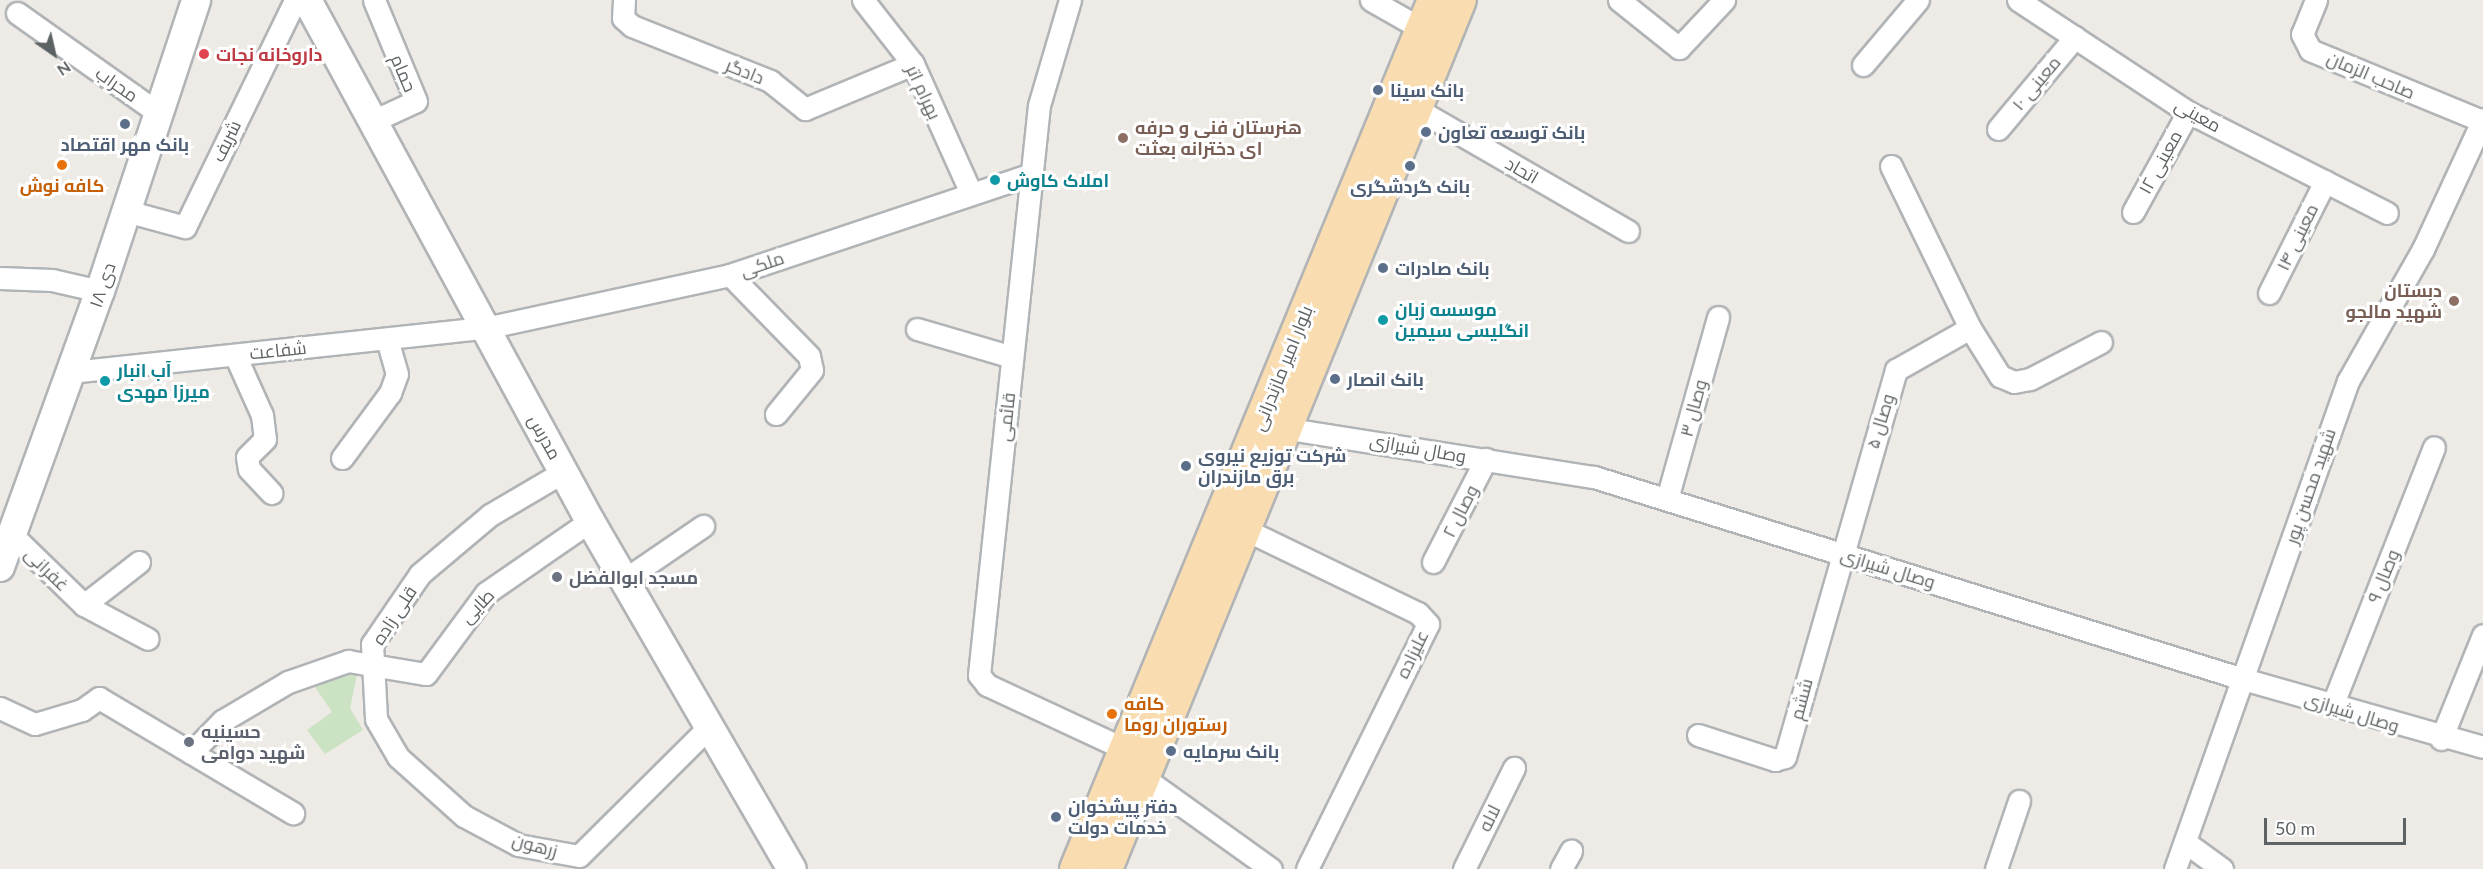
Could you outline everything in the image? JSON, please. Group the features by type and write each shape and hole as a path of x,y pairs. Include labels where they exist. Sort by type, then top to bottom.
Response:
{"main road":[{"name":"مدرس","path":"307,0 590,521 711,725 792,869"},
{"name":"بلوار امیر مازندرانی","path":"1076,869 1434,0"},
{"name":"بلوار امیر مازندرانی","path":"1106,869 1246,530 1283,428 1460,0"},
{"name":"۱۸ دی","path":"0,567 100,291 158,113 188,4"}],"street":[{"name":"شریف","path":"126,211 185,227 295,0"},
{"name":"حمام","path":"373,121 416,100 374,0"},
{"name":"دادگر","path":"624,0 623,18 632,26 770,81 805,108 913,64"},
{"name":"بهرام اتر","path":"863,0 913,64 971,193"},
{"name":"قائمی","path":"1070,0 1039,105 979,675 987,685 1125,749"},
{"path":"1371,0 1422,29"},
{"path":"1619,0 1680,48 1724,0"},
{"path":"1863,65 1918,0"},
{"name":"معینی","path":"2018,0 2188,112 2387,213"},
{"name":"صاحب الزمان","path":"2316,0 2302,34 2310,50 2482,120"},
{"name":"محراب","path":"17,14 158,113"},
{"name":"معینی ۱۰","path":"1998,129 2075,37"},
{"name":"اتحاد","path":"1415,108 1628,231"},
{"name":"معینی ۱۲","path":"2133,212 2188,112"},
{"name":"شهید محسن پور","path":"2175,869 2348,381 2418,259 2482,120"},
{"path":"1891,166 1970,328 2000,376 2014,382 2101,342"},
{"name":"ملکی","path":"485,328 730,275 1032,174"},
{"name":"معینی ۱۴","path":"2269,293 2325,181"},
{"path":"730,275 809,356 812,370 776,414"},
{"path":"0,278 52,280 100,291"},
{"name":"وصال ۳","path":"1668,500 1718,317"},
{"name":"شفاعت","path":"71,372 485,328"},
{"name":"وصال ۵","path":"1841,553 1896,370 1970,328"},
{"path":"917,329 1012,357"},
{"path":"342,458 390,393 397,374 387,339"},
{"path":"235,355 262,416 265,439 247,457 249,469 271,493"},
{"name":"وصال شیرازی","path":"1283,428 1594,477 2243,679 2441,739 2483,747"},
{"name":"وصال ۹","path":"2332,706 2434,447"},
{"name":"وصال ۲","path":"1433,562 1486,459"},
{"name":"قلی زاده","path":"190,753 222,721 288,682 348,661 371,662 372,644 420,574 490,515 563,472"},
{"name":"طایی","path":"371,662 426,674 486,593 590,521"},
{"path":"624,580 703,526"},
{"name":"علیزاده","path":"1246,530 1418,613 1428,624 1306,869"},
{"name":"غفرانی","path":"11,534 84,605 148,639"},
{"name":"ششم","path":"1698,735 1775,760 1785,757 1841,553"},
{"name":"غفرانی","path":"84,605 139,562"},
{"path":"2441,739 2483,635"},
{"name":"زرهون","path":"371,662 376,719 398,757 464,816 518,845 579,856 711,725"},
{"path":"0,709 35,724 82,710 99,698 293,813"},
{"name":"لاله","path":"1464,869 1514,768"},
{"path":"1144,778 1271,869"},
{"path":"1996,869 2019,801"},
{"path":"2185,842 2222,869"}],"green space":[{"path":"350,665 358,670 350,708 363,730 325,754 307,730 332,712 315,687"}],"place":[{"name":"داروخانه نجات","path":"204,54"},
{"name":"بانک سینا","path":"1378,90"},
{"name":"بانک مهر اقتصاد","path":"125,124"},
{"name":"بانک توسعه تعاون","path":"1426,132"},
{"name":"هنرستان فنی و حرفه ای دخترانه بعثت","path":"1123,138"},
{"name":"کافه نوش","path":"62,165"},
{"name":"بانک گردشگری","path":"1410,166"},
{"name":"املاک کاوش","path":"995,180"},
{"name":"بانک صادرات","path":"1383,268"},
{"name":"دبستان شهید مالجو","path":"2454,301"},
{"name":"موسسه زبان انگلیسی سیمین","path":"1383,320"},
{"name":"بانک انصار","path":"1335,379"},
{"name":"آب انبار میرزا مهدی","path":"105,381"},
{"name":"شرکت توزیع نیروی برق مازندران","path":"1186,466"},
{"name":"مسجد ابوالفضل","path":"557,577"},
{"name":"کافه رستوران روما","path":"1112,714"},
{"name":"حسینیه شهید دوامی","path":"189,742"},
{"name":"بانک سرمایه","path":"1171,751"},
{"name":"دفتر پیشخوان خدمات دولت","path":"1056,817"}]}
